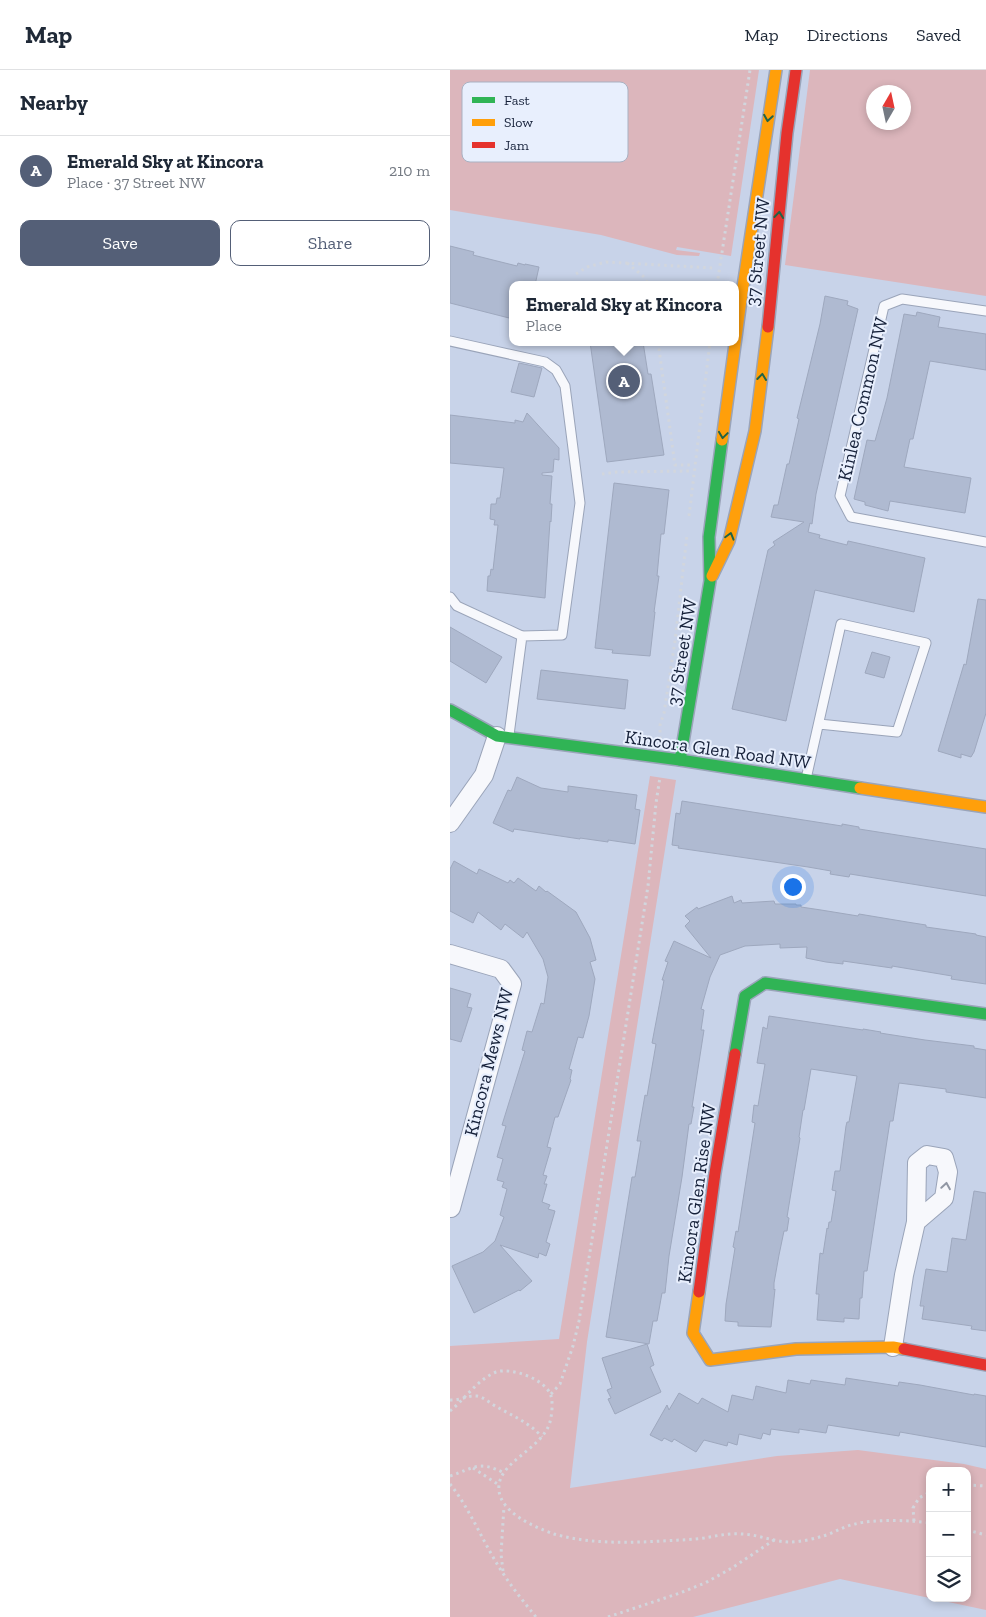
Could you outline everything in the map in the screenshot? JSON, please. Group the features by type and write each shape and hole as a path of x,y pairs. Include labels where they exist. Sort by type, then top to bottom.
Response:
{"street":[{"name":"37 Street NW","path":"739,315 776,70"},
{"name":"37 Street NW","path":"710,580 729,542 755,431 768,327 787,133 796,70"},
{"name":"37 Street NW","path":"680,760 710,580 711,528 735,346"},
{"name":"Kincora Glen Road NW","path":"450,710 503,737 680,760 986,807"},
{"path":"450,823 484,775 503,737"},
{"name":"Kincora Mews NW","path":"450,954 501,969 512,984 451,1208"},
{"name":"Kincora Glen Rise NW","path":"986,1014 765,983 745,996 715,1172 693,1333 710,1360 796,1349 893,1347 986,1365"},
{"path":"893,1347 904,1275 916,1222"}],"lane":[{"name":"Kinlea Common NW","path":"986,310 902,299 884,306 840,496 851,517 986,542"},
{"path":"450,340 545,362 556,370 565,386 580,503 562,635 522,636 457,606 450,597"},
{"path":"806,779 841,624 926,643 897,732 819,724"},
{"path":"503,737 522,636"}],"path":[{"path":"718,281 750,70"},
{"path":"576,274 587,267 606,262 713,268"},
{"path":"626,263 647,281"},
{"path":"659,346 675,464 690,465"},
{"path":"602,474 689,471"},
{"path":"550,1394 560,1384 579,1321 648,886 660,774"},
{"path":"450,1411 480,1382 497,1372 515,1372 531,1377 542,1384 550,1394 550,1424 542,1437 528,1452 513,1463 504,1473 499,1485 500,1497 504,1505 514,1515 546,1531 572,1539 597,1542 694,1539 724,1534 743,1534 789,1542 822,1537 855,1524 914,1521 926,1522"},
{"path":"450,1400 475,1396 481,1397 516,1417 538,1432 542,1437"},
{"path":"450,1476 479,1466 491,1466 504,1473"},
{"path":"472,1467 499,1485"},
{"path":"450,1484 504,1574 522,1601 536,1617"},
{"path":"971,1485 986,1486"},
{"path":"914,1521 913,1508 919,1498 926,1494"},
{"path":"504,1505 501,1554 504,1574"},
{"path":"971,1531 986,1535"},
{"path":"608,1617 706,1583 774,1540"}],"shaded area":[{"path":"450,70 759,70 731,256 677,247 676,250 700,253 699,256 677,255 601,235 450,210"},
{"path":"810,70 986,70 986,296 785,265"},
{"path":"650,776 676,780 587,1342 570,1488 777,1456 858,1450 964,1464 986,1469 986,1610 948,1602 971,1602 971,1467 926,1467 926,1597 840,1579 693,1617 450,1617 450,1346 559,1339"}],"building":[{"path":"450,246 474,252 473,255 517,266 518,263 539,267 536,281 509,281 509,318 450,303"},
{"path":"825,296 848,301 847,305 858,309 816,494 812,524 810,523 808,532 820,535 819,538 847,545 848,541 925,558 914,612 815,590 786,721 732,709 768,550 775,545 773,542 804,522 771,517 774,505 778,505 787,464 789,464 799,419 797,418"},
{"path":"917,312 940,317 938,327 986,334 986,370 930,361 913,439 910,439 904,467 971,478 965,513 890,501 888,511 865,505 865,502 854,499 867,440 875,441 887,398 904,314 916,316"},
{"path":"591,346 644,346 648,374 651,374 664,455 607,462"},
{"path":"519,363 542,368 534,397 511,392"},
{"path":"527,413 559,448 559,460 554,459 553,472 542,473 542,475 552,476 551,522 545,598 487,591 488,576 490,576 491,569 493,570 498,525 494,525 495,520 490,519 491,504 496,504 497,498 500,498 504,468 450,463 450,415 515,423 515,420 523,422"},
{"path":"614,483 669,490 664,534 661,534 657,576 659,576 650,656 612,653 613,650 595,648"},
{"path":"978,599 986,600 986,713 974,752 971,757 961,754 961,758 938,751 964,664 966,665"},
{"path":"450,627 502,657 486,683 450,661"},
{"path":"872,652 890,657 884,678 865,673"},
{"path":"541,670 628,680 625,709 537,699"},
{"path":"517,777 541,788 568,792 568,786 637,795 635,809 640,810 635,844 608,840 608,842 580,839 514,829 513,832 493,823 508,790 511,791"},
{"path":"682,801 842,826 842,824 859,827 859,829 986,849 986,896 850,874 849,877 830,874 831,871 808,867 678,848 679,846 672,845 676,813 680,814"},
{"path":"454,861 477,874 479,869 508,883 510,880 514,883 518,878 536,891 539,886 547,891 576,912 590,938 596,960 590,962 595,979 589,1016 583,1038 578,1037 569,1069 572,1070 571,1080 558,1117 555,1117 547,1147 551,1148 543,1175 547,1176 544,1184 547,1184 542,1202 550,1205 548,1209 555,1211 546,1242 550,1244 546,1256 539,1253 538,1258 500,1245 532,1281 520,1291 474,1313 452,1266 483,1252 495,1241 504,1217 500,1215 507,1189 502,1187 504,1182 497,1180 503,1159 497,1157 506,1126 502,1125 525,1051 522,1050 527,1031 532,1032 541,1003 544,1004 548,977 543,959 527,932 523,938 505,924 501,930 478,912 473,923 450,911 450,869"},
{"path":"732,896 734,903 741,900 742,903 774,901 775,904 796,904 801,905 801,907 858,916 859,914 986,937 986,984 951,979 952,976 892,966 892,968 843,961 843,964 826,962 806,958 807,947 780,948 780,944 745,946 720,955 710,977 701,1009 704,1010 701,1030 704,1030 692,1107 694,1107 691,1124 689,1124 665,1293 662,1293 657,1321 653,1321 649,1344 606,1337 632,1177 635,1177 641,1141 637,1141 656,1044 652,1043 664,980 662,980 668,962 665,961 674,941 711,958 685,926 690,921 685,916 697,907 698,909"},
{"path":"450,988 471,994 467,1007 472,1008 461,1042 450,1039"},
{"path":"769,1016 974,1046 974,1048 986,1050 986,1098 946,1092 946,1089 899,1083 893,1121 890,1121 867,1271 864,1271 859,1319 844,1318 844,1322 817,1320 819,1294 816,1294 820,1253 823,1254 836,1191 832,1190 835,1171 840,1171 846,1126 847,1122 849,1122 857,1076 811,1069 787,1217 789,1218 787,1231 784,1231 774,1283 771,1327 738,1326 738,1322 725,1321 735,1248 733,1247 736,1231 738,1232 755,1123 752,1122 754,1105 758,1106 765,1064 757,1063 763,1027 767,1029"},
{"path":"974,1191 986,1193 986,1331 971,1329 972,1326 922,1319 924,1306 920,1306 926,1269 947,1272 952,1238 966,1240"},
{"path":"647,1344 654,1365 650,1367 661,1392 615,1414 608,1399 611,1398 607,1390 612,1388 602,1358"},
{"path":"846,1378 898,1386 899,1382 986,1396 986,1447 900,1432 899,1436 828,1425 826,1433 799,1429 799,1433 771,1429 770,1435 763,1433 761,1439 739,1434 737,1445 728,1442 727,1446 704,1440 696,1452 674,1439 672,1442 664,1438 662,1441 650,1435 667,1405 669,1410 679,1393 698,1404 702,1398 728,1412 732,1395 753,1400 756,1386 786,1393 788,1380 810,1384 811,1380 845,1385"}],"traffic: fast":[{"path":"680,760 710,581 709,537 722,440"},
{"path":"450,710 497,736 680,760 860,788"},
{"path":"735,1054 745,996 765,983 986,1014"}],"traffic: slow":[{"path":"739,315 776,70"},
{"path":"712,576 729,541 755,431 768,327"},
{"path":"722,440 735,346"},
{"path":"860,788 986,807"},
{"path":"699,1292 693,1333 710,1360 796,1349 893,1347 904,1349"}],"traffic: jam":[{"path":"768,327 787,133 796,70"},
{"path":"699,1292 715,1173 735,1054"},
{"path":"904,1349 986,1365"}],"place":[{"name":"Emerald Sky at Kincora","path":"624,381"}]}
